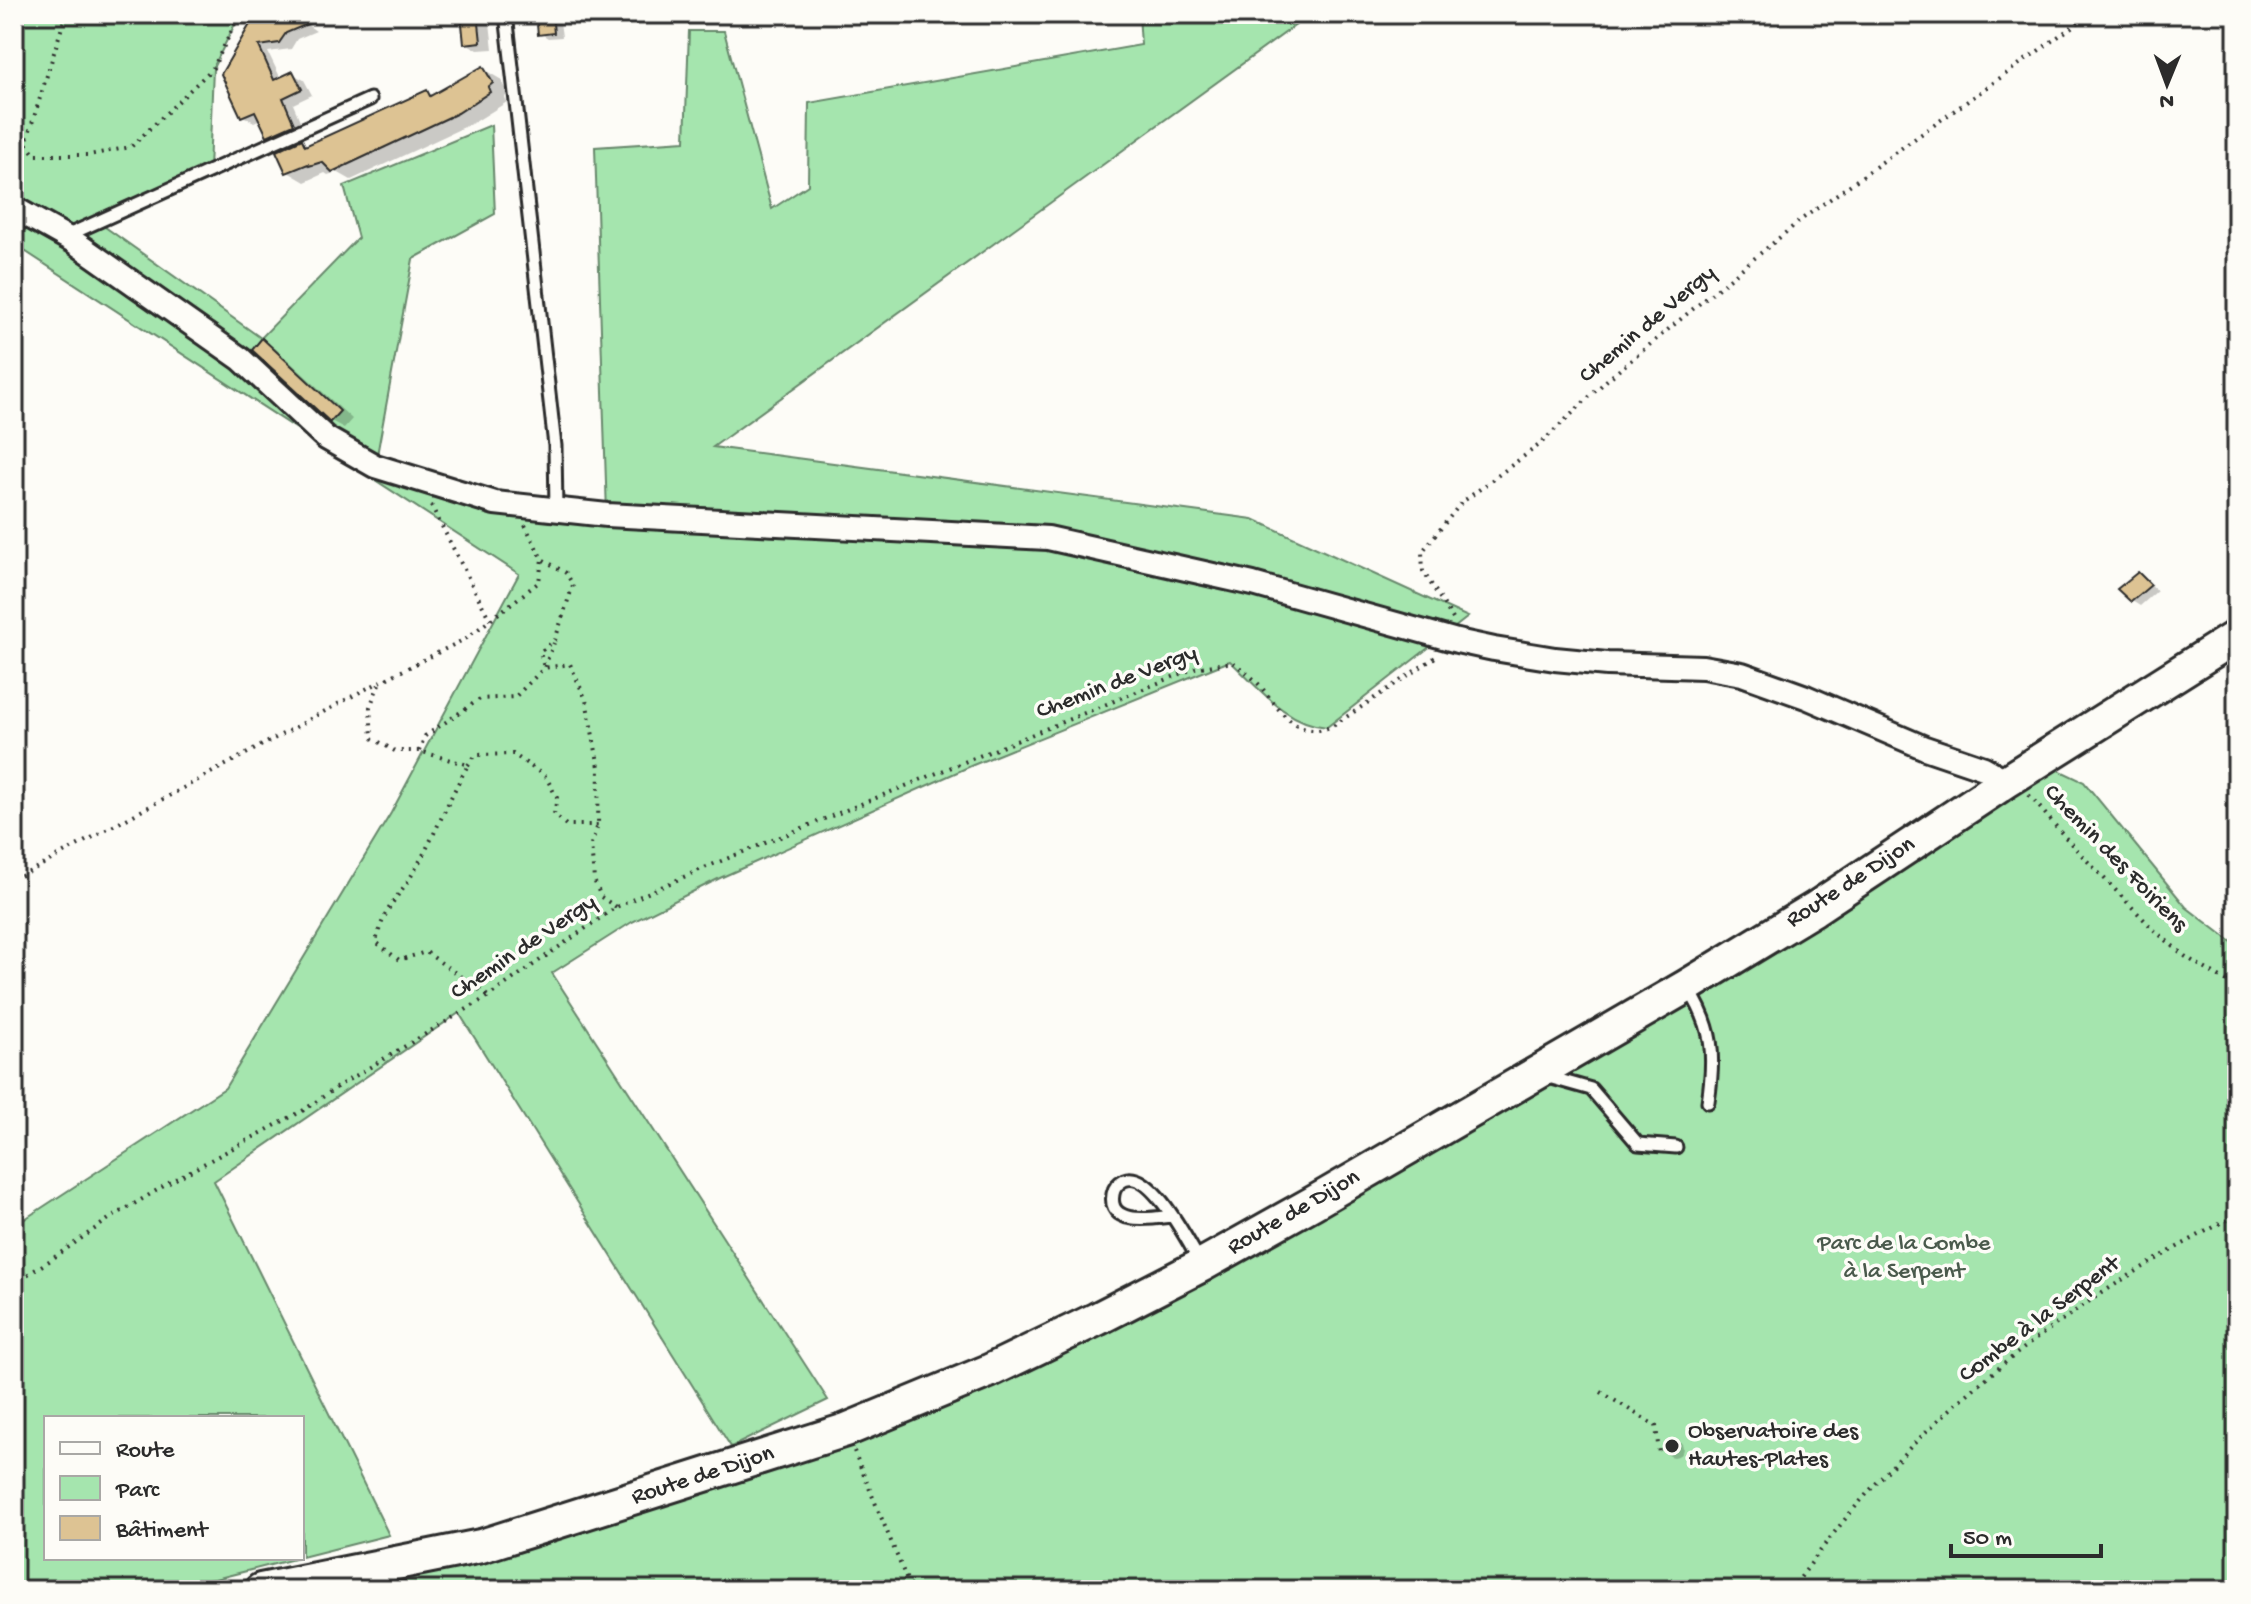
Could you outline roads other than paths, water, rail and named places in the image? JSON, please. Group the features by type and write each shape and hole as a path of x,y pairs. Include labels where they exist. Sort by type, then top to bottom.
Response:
{"main road":[{"name":"Route de Dijon","path":"261,1590 493,1542 846,1430 989,1371 1202,1265 1687,986 1814,909 2007,781 2237,636"}],"street":[{"path":"14,208 65,236 241,359 326,438 375,466 495,503 607,515 1048,538 1253,584 1457,641 1555,659 1703,667 1742,674 1806,697 1925,748 1984,768 2007,781"}],"lane":[{"path":"506,14 555,446 556,510"},
{"path":"65,236 370,99"},
{"path":"1687,986 1702,1014 1713,1049 1714,1066 1708,1102"},
{"path":"1537,1074 1591,1089 1638,1144 1676,1147"},
{"path":"1172,1216 1139,1219 1125,1216 1114,1206 1112,1196 1115,1187 1125,1180 1140,1180 1152,1189 1172,1216 1202,1265"}],"place":[{"name":"Observatoire des Hautes-Plates","path":"1672,1446"}],"park label":[{"name":"Parc de la Combe à la Serpent","path":"1904,1258"}]}
